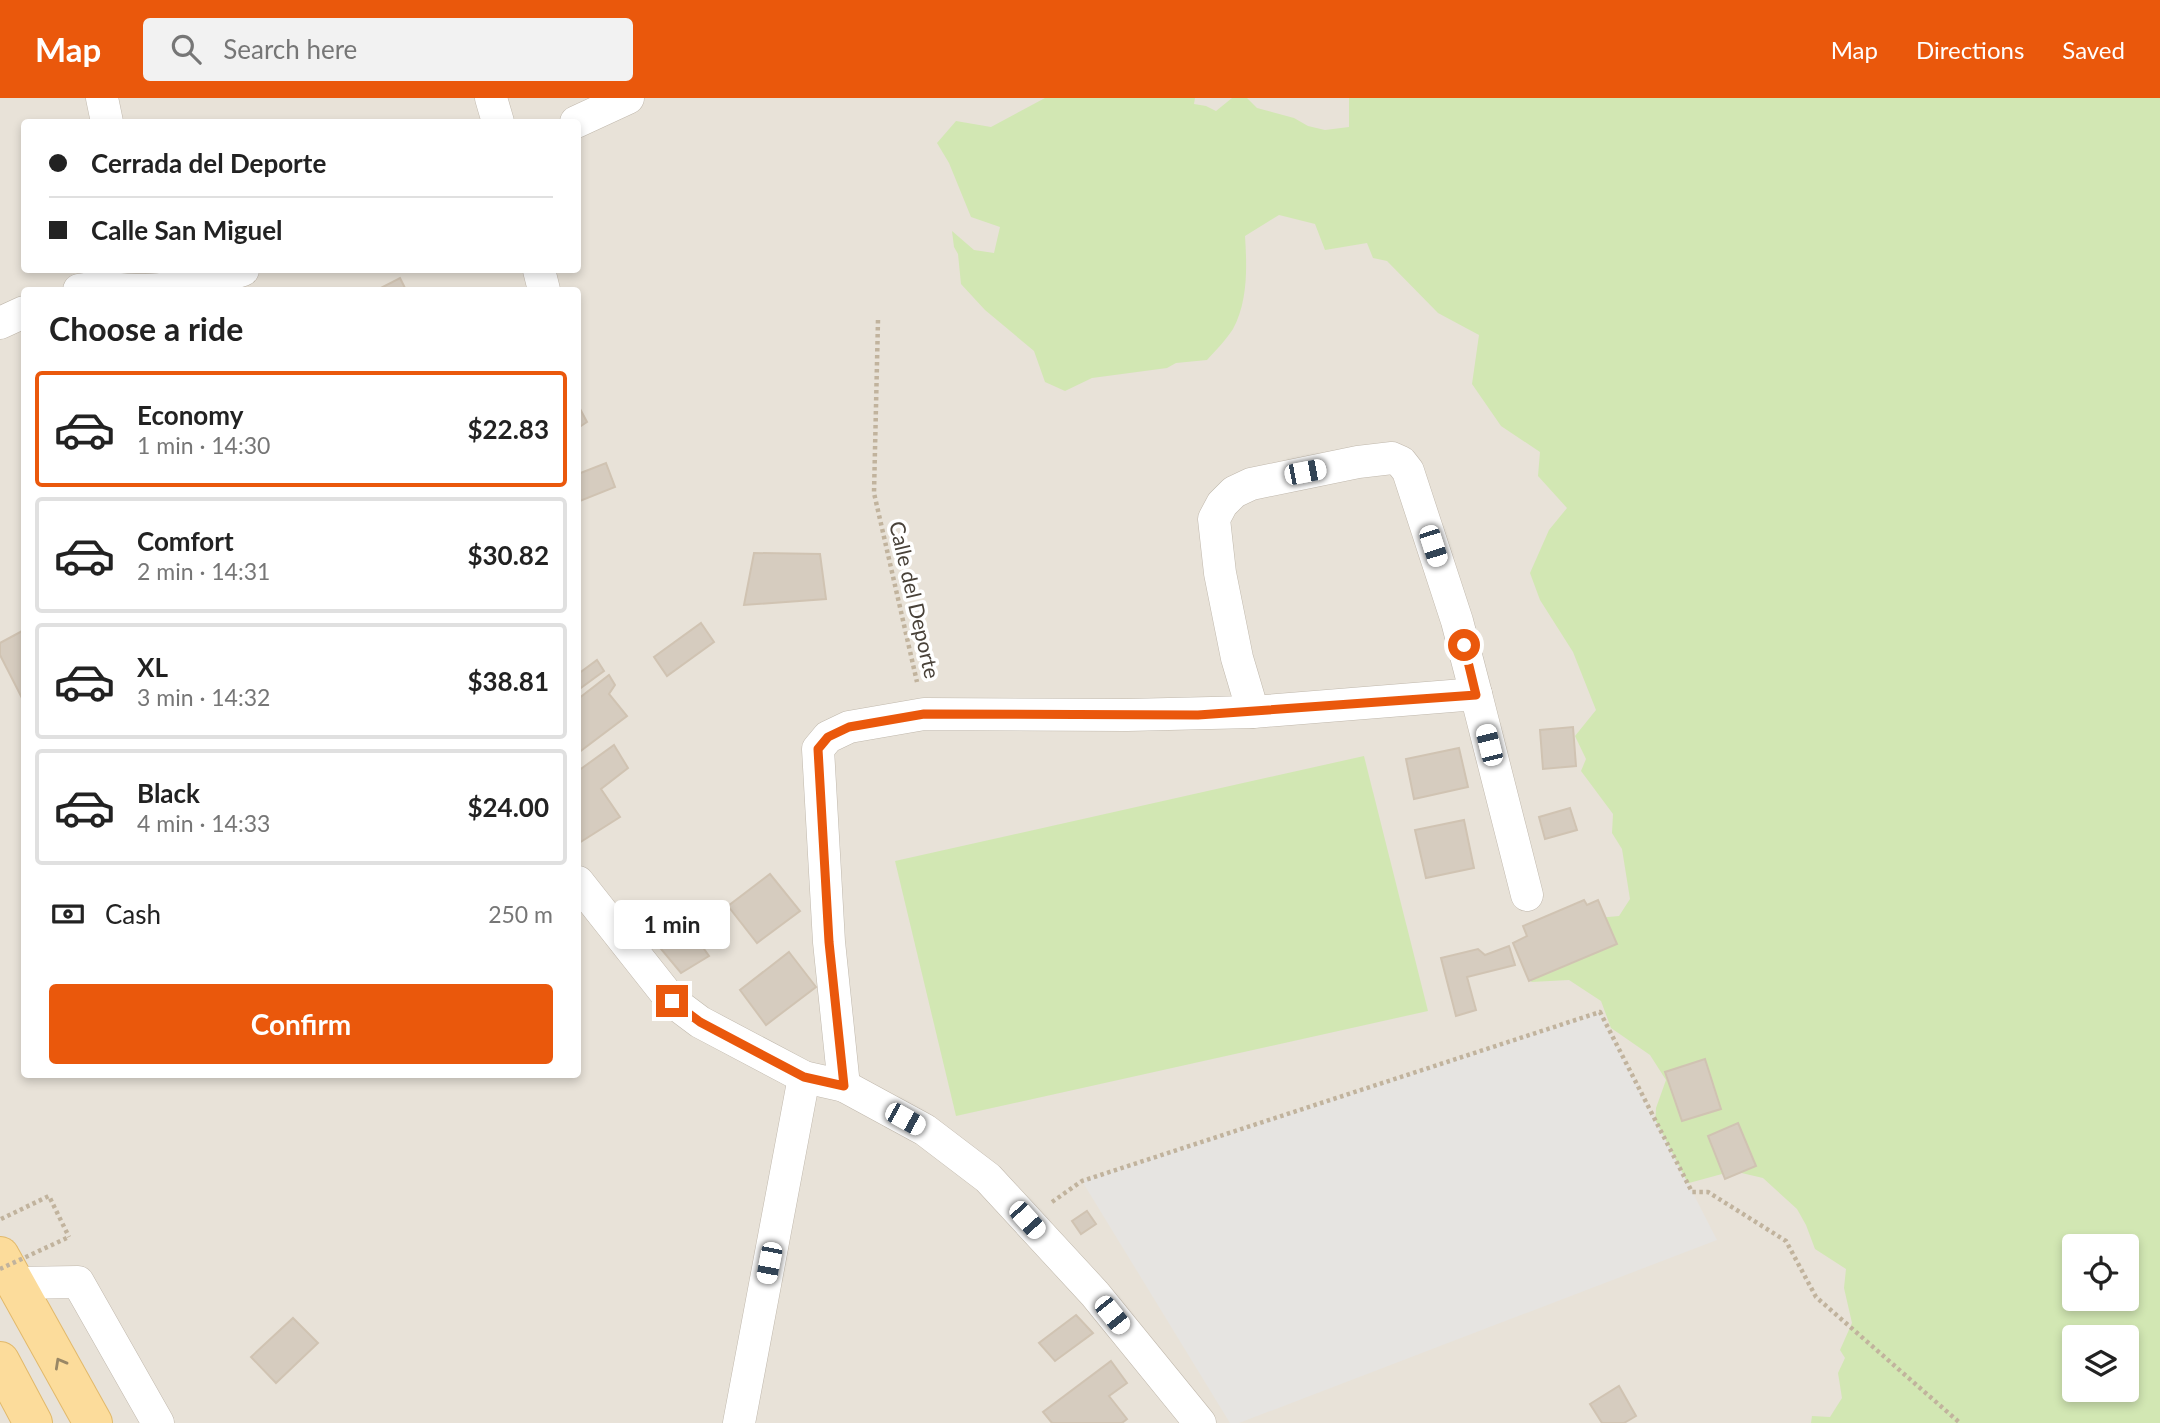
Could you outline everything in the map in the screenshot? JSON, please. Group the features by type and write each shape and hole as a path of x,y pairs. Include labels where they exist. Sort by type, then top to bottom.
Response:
{"main road":[{"path":"5,1269 93,1423"},
{"path":"0,1361 21,1411"}],"street":[{"path":"102,98 106,119"},
{"path":"491,98 497,119"},
{"path":"581,120 628,98"},
{"path":"175,287 196,285 234,273"},
{"path":"0,323 21,313"},
{"path":"1253,712 1237,658 1220,573 1214,519 1222,504 1234,492 1251,484 1358,461 1392,458 1401,462 1408,471 1457,621 1527,895"},
{"path":"844,1086 829,942 818,749 828,737 849,727 924,714 1128,715 1253,712 1476,695"},
{"path":"581,886 672,1001 700,1022 804,1077 844,1086 925,1130 988,1178 1094,1294 1200,1423"},
{"path":"739,1423 804,1077"},
{"path":"5,1269 78,1282 158,1423"}],"path":[{"name":"Calle del Deporte","path":"878,320 874,493 924,714"},
{"path":"1027,1220 1082,1181 1601,1012 1692,1192 1709,1192 1786,1241 1816,1297 1960,1423"},
{"path":"0,1219 49,1196 69,1237 5,1269"}],"shaded area":[{"path":"0,98 1837,98 2160,891 2160,1423 0,1423"},
{"path":"1600,1012 1717,1240 1239,1423 1230,1423 1082,1181"}],"green space":[{"path":"1045,98 1195,98 1194,104 1216,111 1232,98 1247,98 1257,108 1325,130 1349,127 1349,98 2160,98 2160,1423 1811,1423 1812,1416 1830,1417 1842,1398 1838,1373 1845,1358 1840,1350 1852,1323 1844,1288 1846,1269 1815,1249 1797,1209 1763,1178 1733,1171 1689,1183 1663,1182 1655,1131 1656,1108 1666,1080 1650,1055 1611,1028 1601,1001 1569,980 1531,982 1539,963 1575,920 1619,916 1630,899 1622,849 1612,833 1613,814 1581,771 1586,759 1575,736 1596,710 1573,652 1540,600 1530,573 1549,530 1567,508 1538,476 1540,452 1501,426 1472,384 1479,335 1438,313 1387,261 1373,258 1367,243 1325,250 1315,224 1279,215 1245,236 1246,272 1238,318 1233,329 1207,360 1092,378 1065,391 1045,382 1034,351 985,310 961,284 952,231 974,250 994,253 1000,227 971,217 949,163 937,143 956,121 991,127"},
{"path":"1364,756 1428,1011 956,1116 895,861"}],"building":[{"path":"400,278 404,287 383,287"},
{"path":"581,411 587,422 581,426"},
{"path":"606,463 615,487 581,501 581,473"},
{"path":"754,553 820,554 826,599 744,605"},
{"path":"701,623 714,642 667,676 654,657"},
{"path":"21,632 21,696 0,655 0,643"},
{"path":"597,660 604,671 581,688 581,672"},
{"path":"609,675 615,685 609,694 627,716 581,751 581,697"},
{"path":"1573,727 1576,766 1543,769 1540,730"},
{"path":"614,745 628,768 601,789 620,817 581,842 581,769"},
{"path":"1459,748 1468,787 1414,799 1406,759"},
{"path":"1570,808 1577,830 1545,839 1539,817"},
{"path":"1464,820 1474,868 1426,878 1415,830"},
{"path":"770,874 800,911 757,943 728,906"},
{"path":"1584,900 1587,905 1598,900 1617,944 1529,981 1513,943 1527,936 1523,926"},
{"path":"689,928 709,956 681,973 661,949"},
{"path":"1509,946 1515,965 1467,977 1476,1010 1456,1016 1441,958 1478,949 1485,955"},
{"path":"789,952 816,987 766,1025 740,990"},
{"path":"1705,1059 1721,1109 1682,1121 1665,1072"},
{"path":"1738,1123 1756,1166 1725,1179 1708,1136"},
{"path":"1087,1211 1096,1224 1081,1234 1072,1221"},
{"path":"1076,1315 1093,1333 1055,1361 1039,1343"},
{"path":"293,1318 318,1343 276,1383 251,1357"},
{"path":"1111,1361 1127,1383 1109,1396 1127,1419 1122,1423 1052,1423 1043,1412"},
{"path":"1619,1386 1636,1416 1624,1423 1602,1423 1590,1404"}],"route":[{"path":"672,1001 700,1022 804,1077 844,1086 829,942 818,749 828,737 849,727 924,714 1198,715 1476,695 1464,645"}]}
